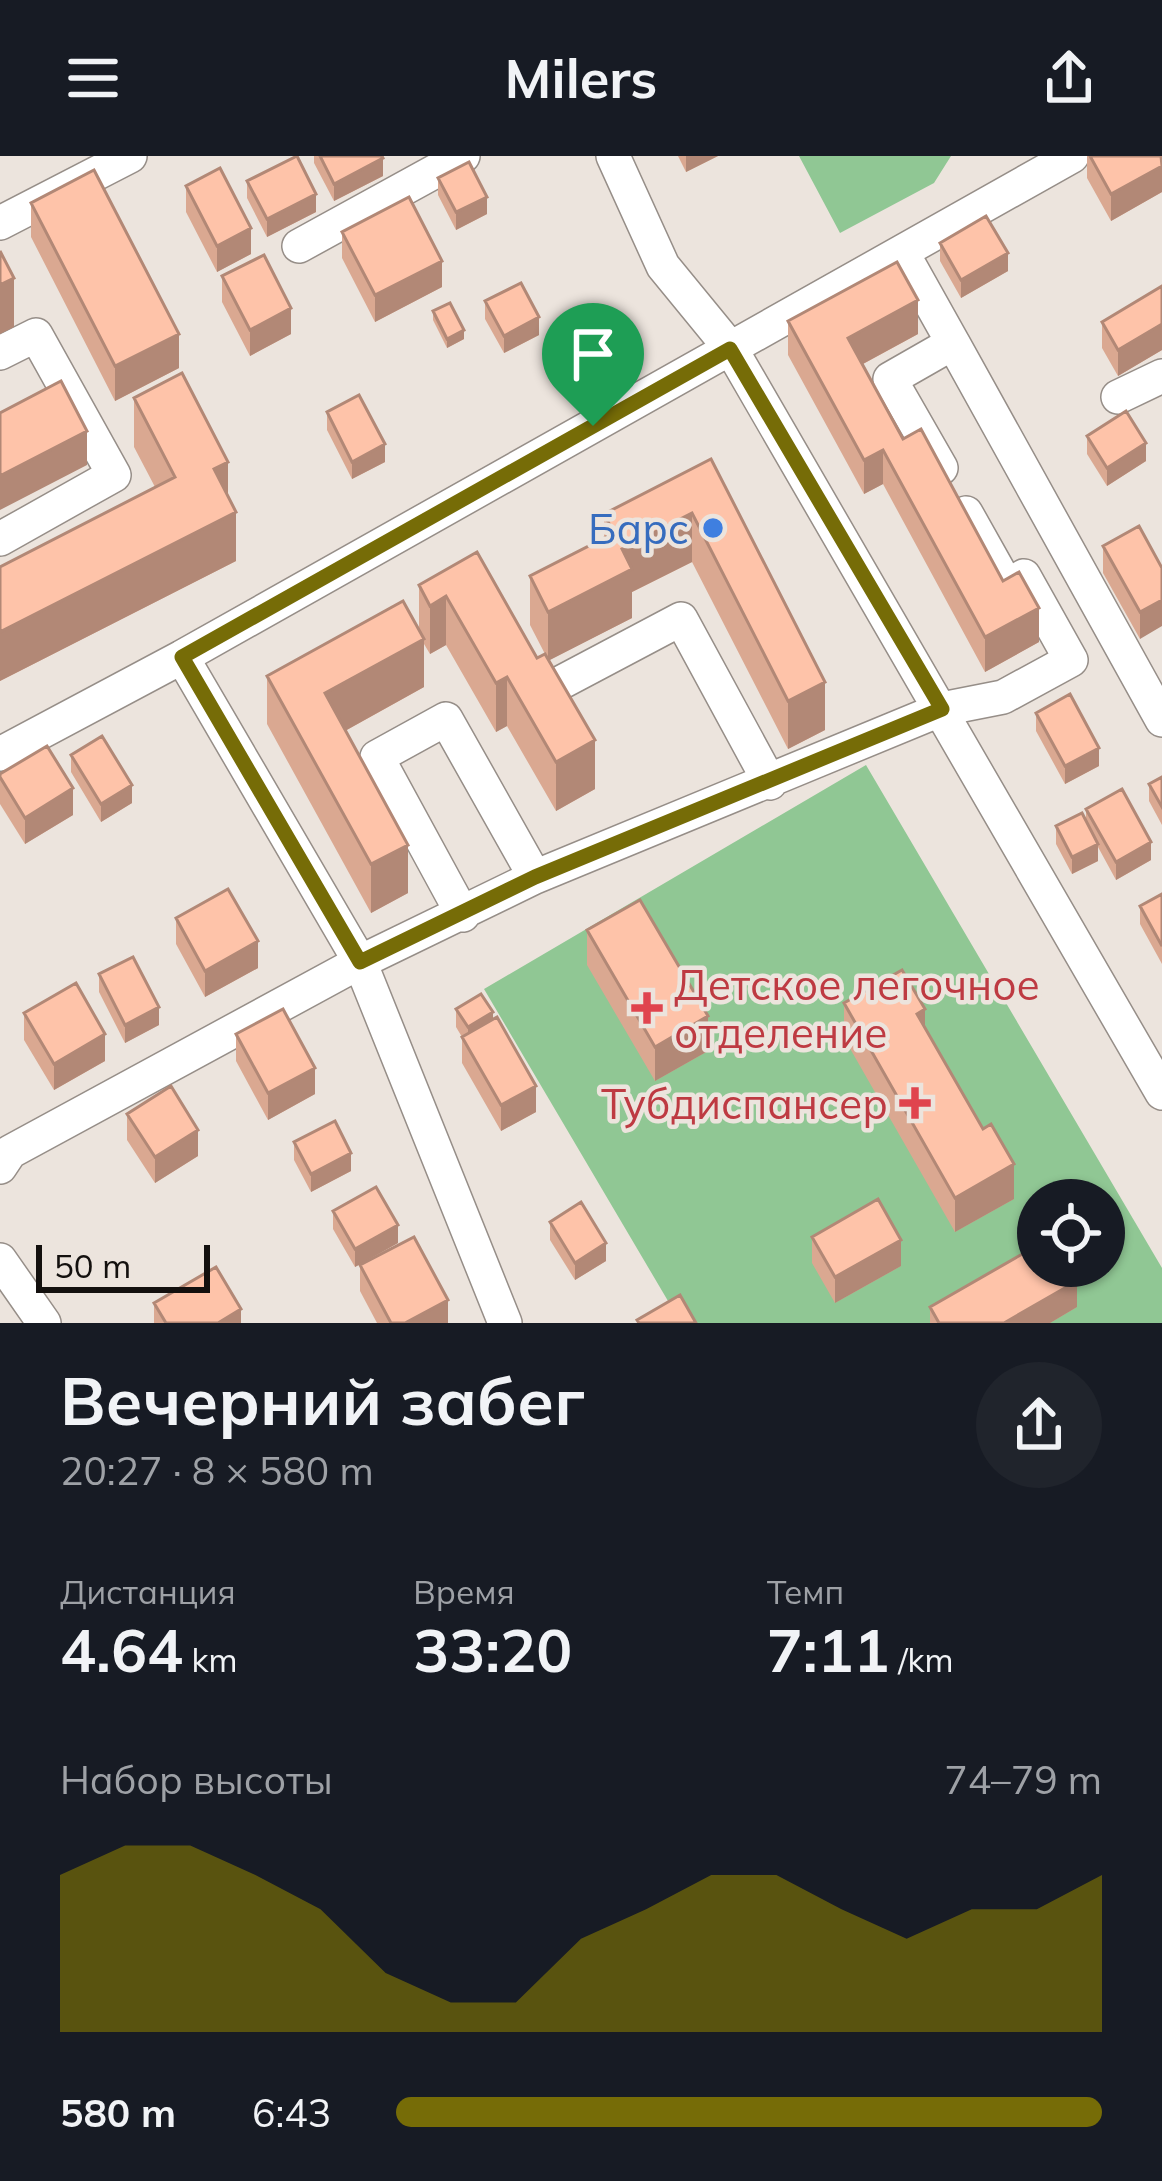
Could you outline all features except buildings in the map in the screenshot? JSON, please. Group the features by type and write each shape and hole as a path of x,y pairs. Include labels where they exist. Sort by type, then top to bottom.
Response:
{"street":[{"path":"0,223 130,156"},
{"path":"299,246 463,156"},
{"path":"613,156 663,266 730,349 1162,1093"},
{"path":"0,754 182,657 1072,156"},
{"path":"902,252 1162,720"},
{"path":"0,353 36,334 122,489 0,539"},
{"path":"0,1167 10,1152 360,962 535,877 942,709 1003,697 1071,660 1024,576 1006,586 890,379 953,343"},
{"path":"1118,397 1162,376"},
{"path":"32,404 64,386"},
{"path":"562,682 681,620 770,783"},
{"path":"182,657 360,962 505,1323"},
{"path":"463,915 377,758 446,719 535,877"},
{"path":"0,1260 30,1318"}],"green space":[{"path":"799,156 951,156 934,183 840,233"},
{"path":"866,765 1110,1179 1017,1179 1017,1287 1125,1287 1125,1205 1162,1268 1162,1323 681,1323 484,989"}],"place":[{"name":"Барс","path":"713,528"},
{"name":"Детское легочное отделение","path":"647,1008"},
{"name":"Тубдиспансер","path":"915,1103"}],"route":[{"path":"730,349 942,709 535,877 360,962 182,657 593,426 730,349"}]}
